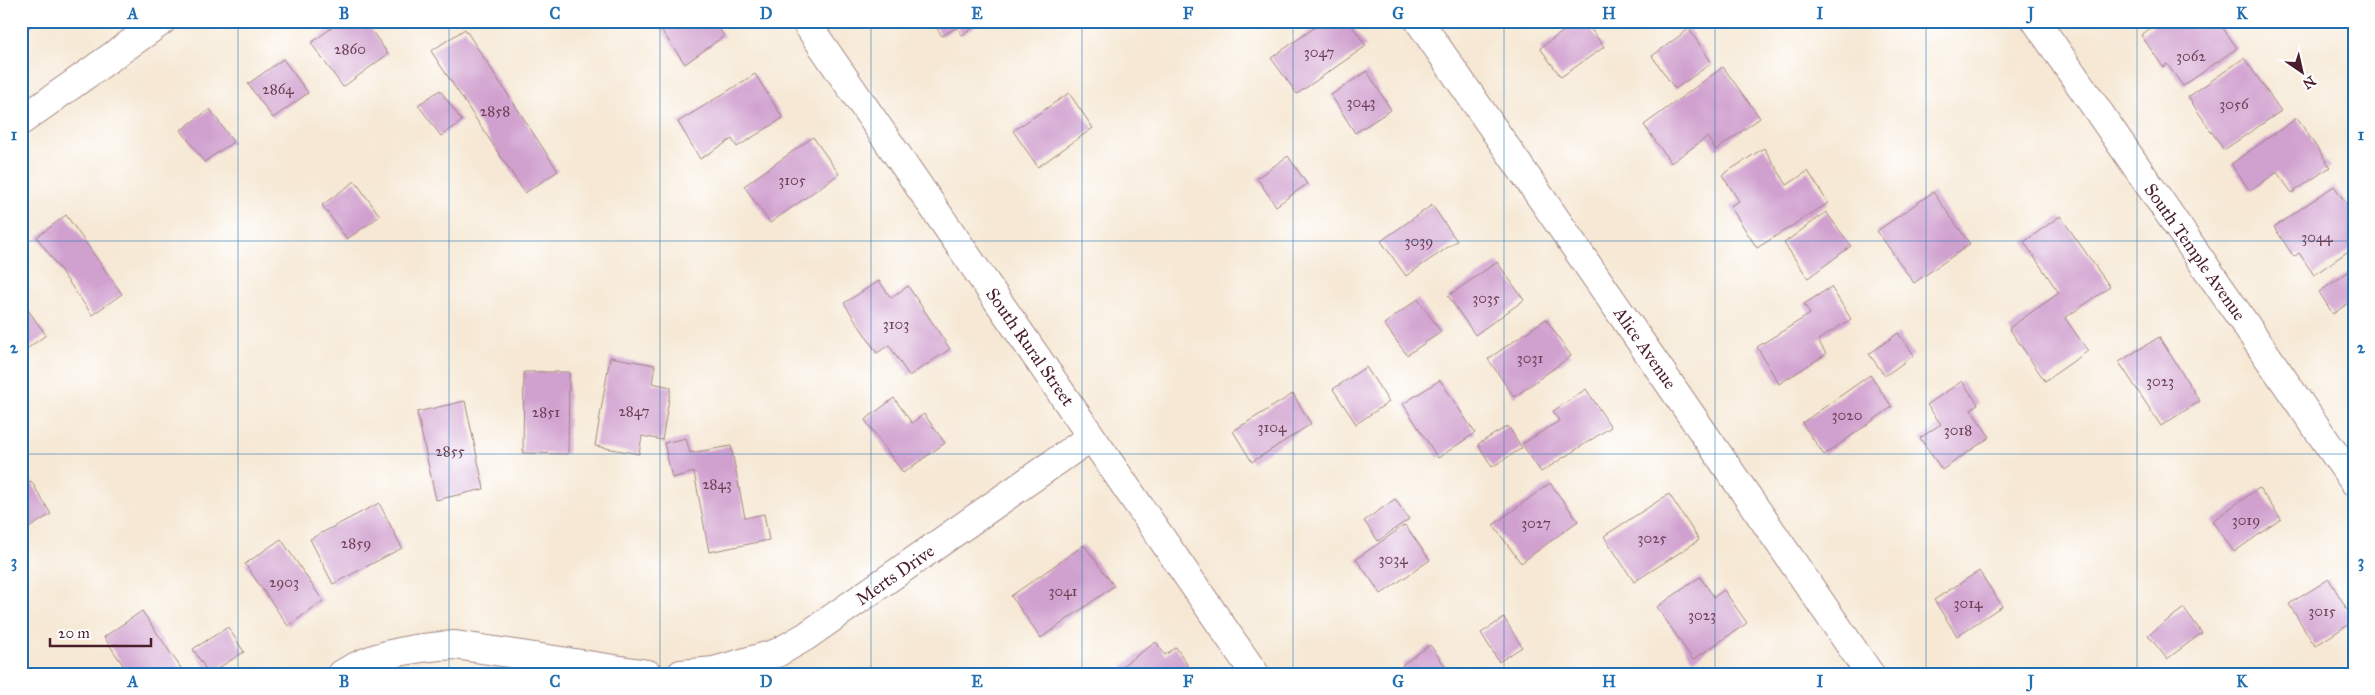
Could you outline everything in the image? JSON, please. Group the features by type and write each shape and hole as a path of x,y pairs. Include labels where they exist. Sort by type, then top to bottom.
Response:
{"street":[{"path":"21,120 162,21"},
{"name":"South Rural Street","path":"805,21 1255,674"},
{"name":"Alice Avenue","path":"1419,21 1870,674"},
{"name":"South Temple Avenue","path":"2036,21 2354,482"},
{"name":"Merts Drive","path":"681,674 714,671 777,653 805,638 1091,436"},
{"path":"342,674 364,662 395,654 424,647 455,645 648,674"}],"building":[{"path":"21,21 38,21 21,33"},
{"path":"341,21 365,21 388,54 343,87 311,43"},
{"path":"655,21 714,21 724,36 685,64"},
{"path":"932,21 984,21 962,35 957,27 942,36"},
{"path":"1324,21 1349,21 1366,46 1297,94 1271,58"},
{"path":"1578,21 1585,21 1604,47 1561,77 1540,48"},
{"path":"2161,21 2218,21 2237,48 2183,86 2167,64 2163,67 2141,35"},
{"path":"465,29 558,171 525,193 431,51"},
{"path":"1689,29 1712,63 1675,89 1652,56"},
{"path":"2244,58 2281,111 2224,150 2188,97"},
{"path":"283,59 308,93 273,118 248,84"},
{"path":"1723,67 1760,118 1716,150 1707,137 1671,163 1644,125"},
{"path":"1367,71 1391,110 1355,133 1331,95"},
{"path":"755,74 783,118 737,147 732,139 700,159 678,122"},
{"path":"440,90 462,121 441,136 418,105"},
{"path":"1069,93 1093,128 1038,167 1013,131"},
{"path":"210,109 233,142 204,162 181,130"},
{"path":"2297,118 2330,167 2292,193 2277,172 2250,191 2231,164"},
{"path":"813,137 839,174 770,223 744,186"},
{"path":"1764,148 1787,185 1808,171 1828,203 1757,248 1730,206 1739,201 1722,175"},
{"path":"1288,156 1307,184 1276,206 1257,178"},
{"path":"355,181 380,216 347,239 322,205"},
{"path":"2334,186 2354,214 2354,247 2314,275 2299,253 2294,257 2274,227"},
{"path":"1933,192 1970,244 1914,283 1877,231"},
{"path":"1432,205 1457,241 1406,276 1381,241"},
{"path":"1826,212 1851,246 1808,278 1784,243"},
{"path":"66,215 122,294 92,315 37,237"},
{"path":"2060,216 2110,287 2065,318 2088,351 2045,381 2009,328 2059,293 2024,242"},
{"path":"1497,262 1524,300 1475,335 1448,296"},
{"path":"2354,268 2354,299 2333,314 2319,292"},
{"path":"879,281 891,298 908,286 950,349 909,376 889,345 877,353 844,303"},
{"path":"1831,287 1851,319 1818,340 1826,354 1779,384 1757,347 1810,314 1804,304"},
{"path":"1418,299 1441,332 1407,355 1384,324"},
{"path":"21,300 46,335 21,353"},
{"path":"1546,319 1571,356 1514,397 1488,359"},
{"path":"1898,333 1914,355 1885,376 1869,354"},
{"path":"2159,337 2200,401 2161,426 2119,362"},
{"path":"610,357 655,365 652,383 671,387 662,440 642,436 639,454 595,446"},
{"path":"1366,367 1389,402 1356,424 1333,389"},
{"path":"524,372 569,372 568,454 523,453"},
{"path":"1870,375 1892,407 1824,455 1802,423"},
{"path":"1440,380 1475,433 1438,458 1403,404"},
{"path":"1962,381 1978,404 1971,410 1990,437 1942,470 1920,438 1941,424 1927,405"},
{"path":"1586,389 1611,427 1541,472 1522,444 1559,421 1553,411"},
{"path":"1293,394 1311,424 1252,462 1233,431"},
{"path":"894,398 912,423 924,414 945,443 903,473 865,420"},
{"path":"465,401 484,489 436,500 417,412"},
{"path":"1508,426 1522,448 1492,467 1478,444"},
{"path":"686,438 690,453 731,446 745,518 764,514 769,540 709,552 694,472 672,478 664,443"},
{"path":"31,481 51,514 21,533 21,487"},
{"path":"1550,483 1578,521 1521,563 1493,525"},
{"path":"2259,488 2281,519 2234,552 2212,521"},
{"path":"1669,494 1699,540 1634,582 1604,536"},
{"path":"1395,499 1409,519 1378,541 1364,521"},
{"path":"379,503 402,548 333,584 310,539"},
{"path":"1405,525 1430,560 1381,594 1356,559"},
{"path":"281,539 323,601 288,626 245,564"},
{"path":"1084,545 1114,586 1041,638 1011,596"},
{"path":"1979,571 2002,606 1957,636 1934,600"},
{"path":"1700,577 1714,597 1724,590 1747,623 1693,660 1657,607"},
{"path":"2329,579 2354,621 2315,646 2289,604"},
{"path":"2184,608 2202,633 2167,659 2148,635"},
{"path":"142,611 185,674 129,674 104,637"},
{"path":"1504,618 1522,647 1499,662 1481,633"},
{"path":"228,627 244,652 209,674 193,649"},
{"path":"1156,642 1165,655 1176,647 1193,674 1127,674 1122,666"},
{"path":"1430,645 1451,674 1409,674 1402,665"}]}
